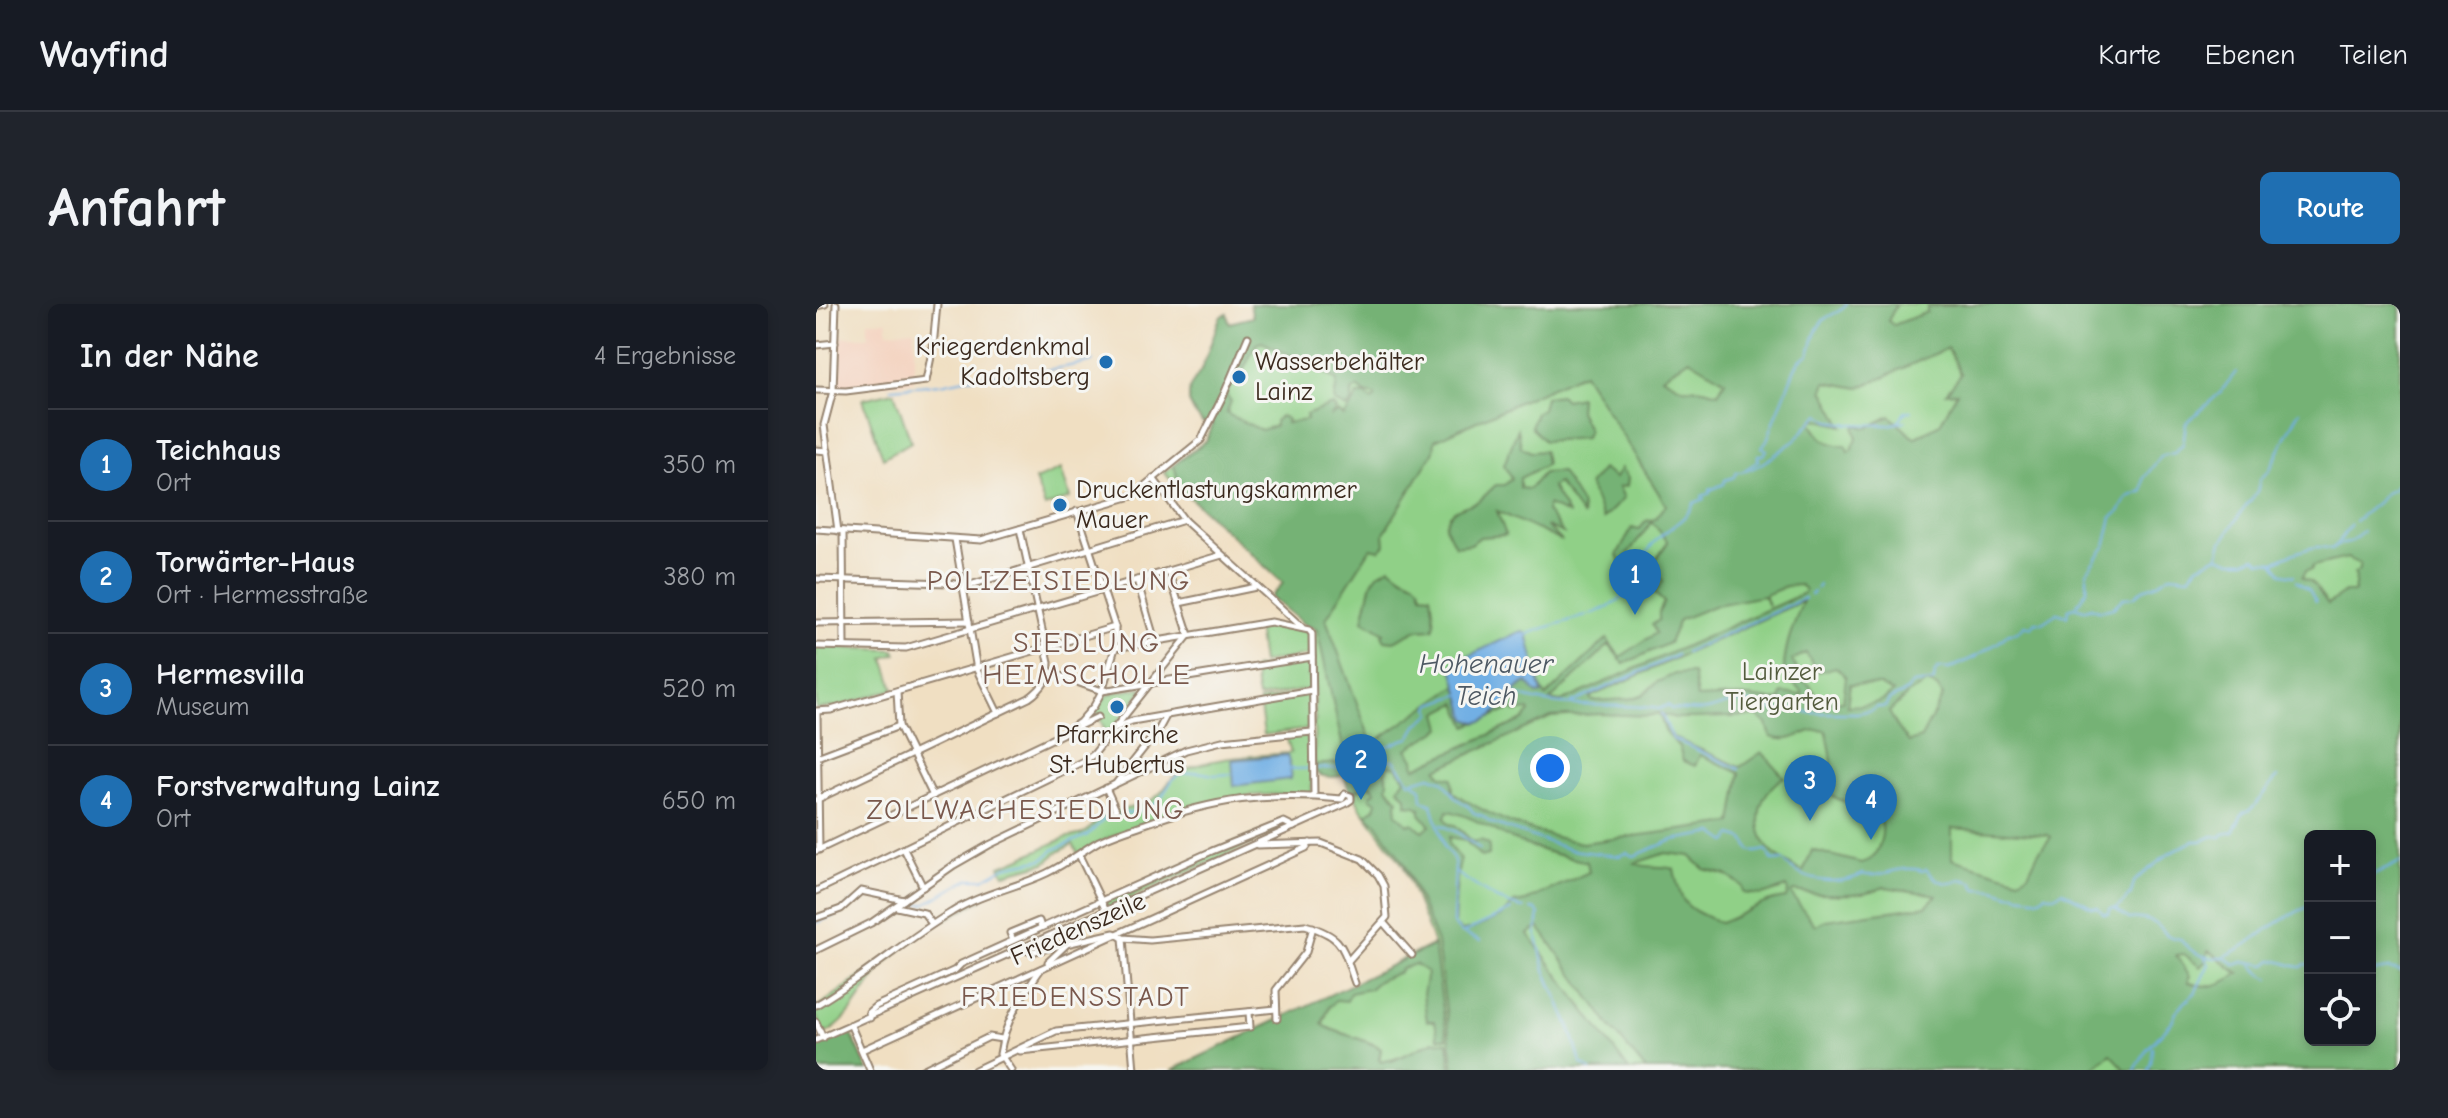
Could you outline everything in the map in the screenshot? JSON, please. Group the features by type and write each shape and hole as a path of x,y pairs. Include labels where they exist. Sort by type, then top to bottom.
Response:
{"street":[{"path":"816,306 825,304"},
{"path":"836,304 833,391 824,422 840,531 844,646"},
{"path":"816,390 926,381 937,304"},
{"path":"816,529 981,540 1132,496 1201,440 1248,337"},
{"path":"816,345 835,343"},
{"path":"816,450 828,451"},
{"path":"1153,478 1184,520 1303,628"},
{"path":"1062,734 1080,722 1102,691 1115,648 1115,627 1077,511"},
{"path":"816,579 963,586 1184,520"},
{"path":"817,800 998,713 1036,693 1047,680 1047,647 1020,529"},
{"path":"955,539 977,668 998,713"},
{"path":"816,646 906,648 1222,555"},
{"path":"1168,571 1189,635"},
{"path":"1137,580 1155,641"},
{"path":"1179,603 1257,587"},
{"path":"1115,648 1291,617"},
{"path":"816,623 969,621"},
{"path":"1271,622 1311,632 1312,796"},
{"path":"1098,717 817,851 816,712 1115,627"},
{"path":"816,891 1086,760 1189,635"},
{"path":"1049,672 1102,691 1312,657"},
{"path":"1114,729 1132,721 1312,690"},
{"path":"897,691 899,726 933,796"},
{"path":"1116,783 1166,716"},
{"path":"817,757 899,726"},
{"path":"816,950 859,930 954,865 989,845 1186,750 1207,743 1312,732"},
{"path":"1106,788 1116,810"},
{"path":"816,1005 954,910 988,893 1047,873 1116,834 1199,807 1258,796 1312,796 1342,802 1294,827 819,1039 816,1022"},
{"path":"870,1018 869,1012 876,1006 1041,927 1284,822 1294,827"},
{"name":"Friedenszeile","path":"862,1050 1043,967 1120,936 1306,848 1310,843"},
{"path":"1256,844 1321,843 1362,859 1370,867 1384,886 1387,910 1383,922 1347,962"},
{"path":"904,849 923,887"},
{"path":"1079,855 1106,911"},
{"path":"816,918 841,909 861,891 924,913 932,924"},
{"path":"1013,940 1010,933 1039,921 1041,927"},
{"path":"1383,922 1412,955"},
{"path":"1023,949 1031,952 1120,936 1150,940 1305,925 1332,935 1340,944 1355,983"},
{"path":"1277,1019 1276,990 1306,952 1313,927"},
{"path":"1028,934 1033,945"},
{"path":"1120,936 1134,1070"},
{"path":"1011,1070 1002,1058 1002,1039 1018,1002 1043,967 1068,943"},
{"path":"975,1070 1056,1031 1276,1009"},
{"path":"1012,1053 1250,1027 1249,1012"},
{"path":"851,1026 870,1070"},
{"path":"922,1070 989,1037 1002,1039"}],"shaded area":[{"path":"868,321 887,321 887,332 914,330 914,381 836,388 838,337 868,337"}],"green space":[{"name":"Lainzer Tiergarten","path":"1250,304 1897,304 1888,321 1894,325 1927,312 1927,307 1957,304 2400,304 2400,1070 2126,1070 2111,1054 2090,1070 1646,1070 1612,1029 1539,927 1528,934 1629,1070 1454,1070 1437,942 1404,863 1366,814 1375,808 1377,802 1370,798 1375,792 1371,785 1349,790 1344,775 1330,777 1315,772 1315,765 1346,762 1317,629 1305,625 1271,597 1283,583 1174,483 1177,477 1174,465 1206,441 1213,424 1202,422 1194,412 1189,402 1190,387 1202,369 1220,317 1227,313 1229,323 1253,317","holes":["1262,342 1337,381 1334,402 1347,408 1352,401 1352,392 1358,388 1375,395 1375,398 1371,400 1366,395 1357,395 1344,416 1338,412 1332,415 1336,409 1332,405 1306,415 1307,420 1286,423 1287,419 1281,416 1275,421 1275,426 1261,430 1227,413 1231,401 1226,395 1233,379 1241,380 1256,344","1948,348 1961,374 1946,393 1957,392 1940,424 1914,438 1890,416 1867,428 1855,425 1857,438 1848,452 1846,446 1825,440 1811,422 1816,419 1843,426 1823,390 1826,382 1859,388","1689,359 1725,381 1718,393 1682,388 1662,377","1583,373 1666,505 1655,519 1646,521 1639,530 1632,528 1617,555 1623,567 1627,555 1652,522 1668,542 1650,568 1663,581 1654,593 1664,602 1659,620 1652,625 1656,633 1620,657 1607,639 1546,696 1542,689 1542,693 1537,694 1527,682 1518,685 1500,708 1480,721 1512,709 1515,712 1529,710 1523,720 1415,768 1414,759 1407,749 1442,728 1438,713 1457,703 1467,726 1476,723 1467,719 1457,685 1372,744 1326,619 1371,548 1379,550 1385,545 1384,533 1434,451 1435,440","2347,558 2360,564 2358,572 2354,573 2354,592 2345,592 2328,604 2312,582 2302,578 2305,571 2313,566","1800,585 1805,590 1561,702 1550,700 1609,645 1624,664 1669,643 1679,620 1716,605 1763,596 1769,606 1765,595 1787,586","1803,601 1792,628 1784,665 1784,675 1802,695 1782,693 1780,701 1740,696 1697,698 1693,673 1675,674 1657,682 1642,695 1629,699 1592,701 1590,697","1806,653 1817,672 1836,667 1846,677 1843,701 1818,701 1810,685 1793,677 1798,672 1792,660","1927,683 1937,687 1943,696 1921,738 1909,742 1889,712 1908,694","1850,684 1879,685 1893,692 1878,702 1847,706","1659,713 1665,731 1679,747 1683,761 1695,766 1700,755 1740,773 1732,823 1582,843 1531,830 1483,810 1453,792 1452,778 1442,776 1437,769 1551,717 1600,714 1648,716","1662,714 1675,718 1757,716 1767,724 1771,737 1780,739 1811,731 1826,731 1832,771 1831,784 1824,788 1832,796 1865,809 1881,821 1882,832 1875,854 1861,863 1812,850 1803,872 1773,853 1762,836 1761,807 1769,790 1784,777 1762,752 1740,767 1674,738","1388,765 1396,767 1405,779 1398,788 1406,797 1406,805 1420,808 1420,814 1430,825 1423,831 1412,823 1409,825 1397,814 1398,800 1387,787 1385,773","1447,811 1465,816 1532,847 1587,862 1589,872 1526,901 1514,903 1501,916 1462,931 1454,924 1461,859 1449,845 1449,837 1465,840 1481,857 1489,855 1489,844 1481,840 1473,842 1455,825 1449,824 1445,818","1952,828 2051,837 2038,853 2028,874 2019,879 1952,859","1666,853 1690,856 1704,869 1726,875 1742,886 1743,893 1762,895 1787,887 1788,891 1786,898 1720,923 1687,905 1674,869 1635,863","1885,887 1937,895 1926,906 1826,920 1815,925 1791,894 1793,891 1851,894","2208,951 2240,973 2215,985 2202,986 2188,982 2190,976 2176,955 2184,954 2200,967 2206,961"]},
{"name":"Lainzer Tiergarten","path":"1265,304 2400,304 2400,1070 1451,1070 1448,1042 1381,1062 1381,1049 1376,1045 1322,1026 1335,993 1434,944 1403,865 1360,807 1347,763 1315,765 1316,628 1307,605 1164,473 1206,440"},
{"path":"894,392 911,442 883,458 863,399"},
{"path":"1560,395 1565,400 1580,397 1579,411 1588,429 1585,438 1544,441 1531,427 1545,397"},
{"path":"1518,429 1521,447 1531,452 1544,451 1546,465 1520,478 1520,488 1529,489 1543,473 1561,472 1581,504 1583,517 1558,483 1552,487 1568,514 1548,505 1546,511 1563,533 1546,526 1562,541 1497,511 1506,535 1480,537 1471,544 1455,546 1445,526 1448,519 1455,510 1476,502 1496,485 1504,485 1512,479 1504,465"},
{"path":"1621,468 1628,478 1627,486 1619,487 1624,498 1603,519 1589,485 1602,469 1615,478"},
{"path":"1061,469 1070,498 1045,507 1035,480"},
{"path":"1390,567 1417,583 1422,594 1431,595 1433,629 1416,630 1394,641 1385,640 1384,633 1363,620 1372,582"},
{"path":"1270,625 1307,631 1310,635 1309,655 1262,663 1257,627"},
{"path":"816,647 895,650 896,654 884,658 894,689 836,707 816,709"},
{"path":"1310,660 1310,689 1258,698 1253,668"},
{"path":"1142,687 1143,690 1107,735 1095,708 1106,696"},
{"path":"1309,693 1309,729 1264,735 1259,701"},
{"path":"1309,734 1311,737 1312,793 1309,795 1255,795 1203,805 1139,825 1078,854 1073,844 1045,863 1004,874 1000,866 1083,834 1104,815 1150,801 1178,774 1195,766 1235,758 1291,753 1286,736","holes":["1287,755 1234,786 1233,760"]},
{"path":"1285,823 1288,827 1108,908 1105,906 1104,901"},
{"path":"983,899 906,945 884,965 842,1022 824,1034 816,1008 944,918"},
{"path":"1434,945 1447,1038 1438,1038 1435,1021 1427,1021 1423,994 1427,972 1415,964 1378,981 1369,989 1350,993 1347,1001 1337,1000 1329,1007 1322,1024 1381,1049 1381,1062 1392,1061 1434,1041 1448,1042 1451,1070 1172,1070"},
{"path":"850,1031 868,1070 816,1070 816,1046"}],"water":[{"name":"Hohenauer Teich","path":"1521,631 1527,634 1542,693 1537,694 1527,682 1485,720 1476,722 1467,719 1452,668 1455,662"},
{"path":"1287,755 1290,779 1234,786 1232,760"}],"waterway":[{"path":"1526,635 1614,604 1627,591 1657,539 1685,516 1694,503 1704,499 1702,496 1758,461 1758,455 1763,455 1767,450 1762,447 1795,368 1809,354 1822,322 1847,304"},
{"path":"1065,367 1093,361"},
{"path":"891,388 1064,367"},
{"path":"2222,390 2236,372"},
{"path":"2087,573 2105,547 2112,517 2128,497 2143,491 2144,478 2158,460 2174,453 2183,444 2186,423 2221,392"},
{"path":"1898,422 1905,412 1911,411"},
{"path":"2285,439 2300,411"},
{"path":"1745,471 1787,446 1820,414 1829,421 1843,423"},
{"path":"1851,424 1889,425 1905,421"},
{"path":"1845,423 1849,424"},
{"path":"2218,556 2222,542 2257,492 2260,479 2269,471 2284,441"},
{"path":"2355,521 2385,493 2393,490 2400,479"},
{"path":"2337,544 2351,525"},
{"path":"2359,535 2363,531"},
{"path":"1515,694 1569,705 1659,709 1668,705 1671,709 1701,711 1738,702 1779,711 1857,713 1885,707 1889,700 1907,691 1912,684 1934,681 1939,668 1949,669 1975,657 2025,625 2031,627 2036,622 2042,623 2057,613 2067,616 2068,609 2075,607 2084,610 2091,607 2100,611 2113,608 2123,598 2134,597 2171,575 2189,577 2198,566 2218,556 2232,561 2255,557 2260,561 2275,562 2310,548 2332,549 2358,536"},
{"path":"2274,563 2283,574 2294,576"},
{"path":"2077,605 2087,590 2087,576"},
{"path":"2296,581 2309,590 2316,601"},
{"path":"1811,595 1814,592"},
{"path":"1686,652 1805,598"},
{"path":"1572,703 1677,655"},
{"path":"1291,769 1340,768 1410,738 1418,724 1432,713 1432,704 1462,694"},
{"path":"1661,713 1673,739 1739,769"},
{"path":"1380,752 1385,753 1387,760 1394,760 1410,782 1430,776 1443,781 1457,799 1490,822 1571,850 1634,856 1673,840 1714,833 1727,842 1732,835 1744,839 1750,850 1766,850 1773,861 1783,860 1800,874 1821,880 1926,869 1942,882 1961,879 1973,882 1976,889 1995,890 2009,895 2041,899 2046,894 2055,896 2062,891 2092,907 2098,907 2103,914 2109,914 2110,909 2114,908 2129,919 2153,922 2196,953 2216,958"},
{"path":"903,903 925,904 969,879 984,879 1005,867 1043,859 1055,849 1088,835 1107,816 1136,812 1154,805 1180,774 1232,774"},
{"path":"2116,910 2131,894 2134,882 2170,853 2193,841 2233,832 2243,813 2258,803 2278,777"},
{"path":"1413,782 1421,789 1422,800 1432,805 1445,848 1455,865 1453,923 1462,933 1480,941"},
{"path":"1441,825 1457,832 1480,849"},
{"path":"2376,874 2400,862"},
{"path":"1455,872 1497,899 1524,908"},
{"path":"880,897 897,902"},
{"path":"816,923 838,914 852,902"},
{"path":"1531,909 1539,915 1536,933 1545,970 1571,1030 1581,1063 1590,1070"},
{"path":"2224,957 2304,909"},
{"path":"1465,932 1511,910"},
{"path":"2218,957 2235,964 2243,961 2266,965 2272,960 2299,967 2304,965"},
{"path":"2135,1070 2178,1009 2195,993 2209,964 2205,958"},
{"path":"2252,965 2270,979"},
{"path":"2376,971 2400,971"},
{"path":"2148,1070 2152,1048"}],"place":[{"name":"Kriegerdenkmal Kadoltsberg","path":"1106,362"},
{"name":"Wasserbehälter Lainz","path":"1239,377"},
{"name":"Druckentlastungskammer Mauer","path":"1060,505"},
{"name":"Teichhaus","path":"1635,615"},
{"name":"Pfarrkirche St. Hubertus","path":"1117,707"},
{"name":"Torwärter-Haus","path":"1361,800"},
{"name":"Hermesvilla","path":"1810,821"},
{"name":"Forstverwaltung Lainz","path":"1871,840"}],"district":[{"name":"POLIZEISIEDLUNG","path":"1059,581"},
{"name":"SIEDLUNG HEIMSCHOLLE","path":"1087,659"},
{"name":"ZOLLWACHESIEDLUNG","path":"1026,810"},
{"name":"FRIEDENSSTADT","path":"1076,997"}]}
